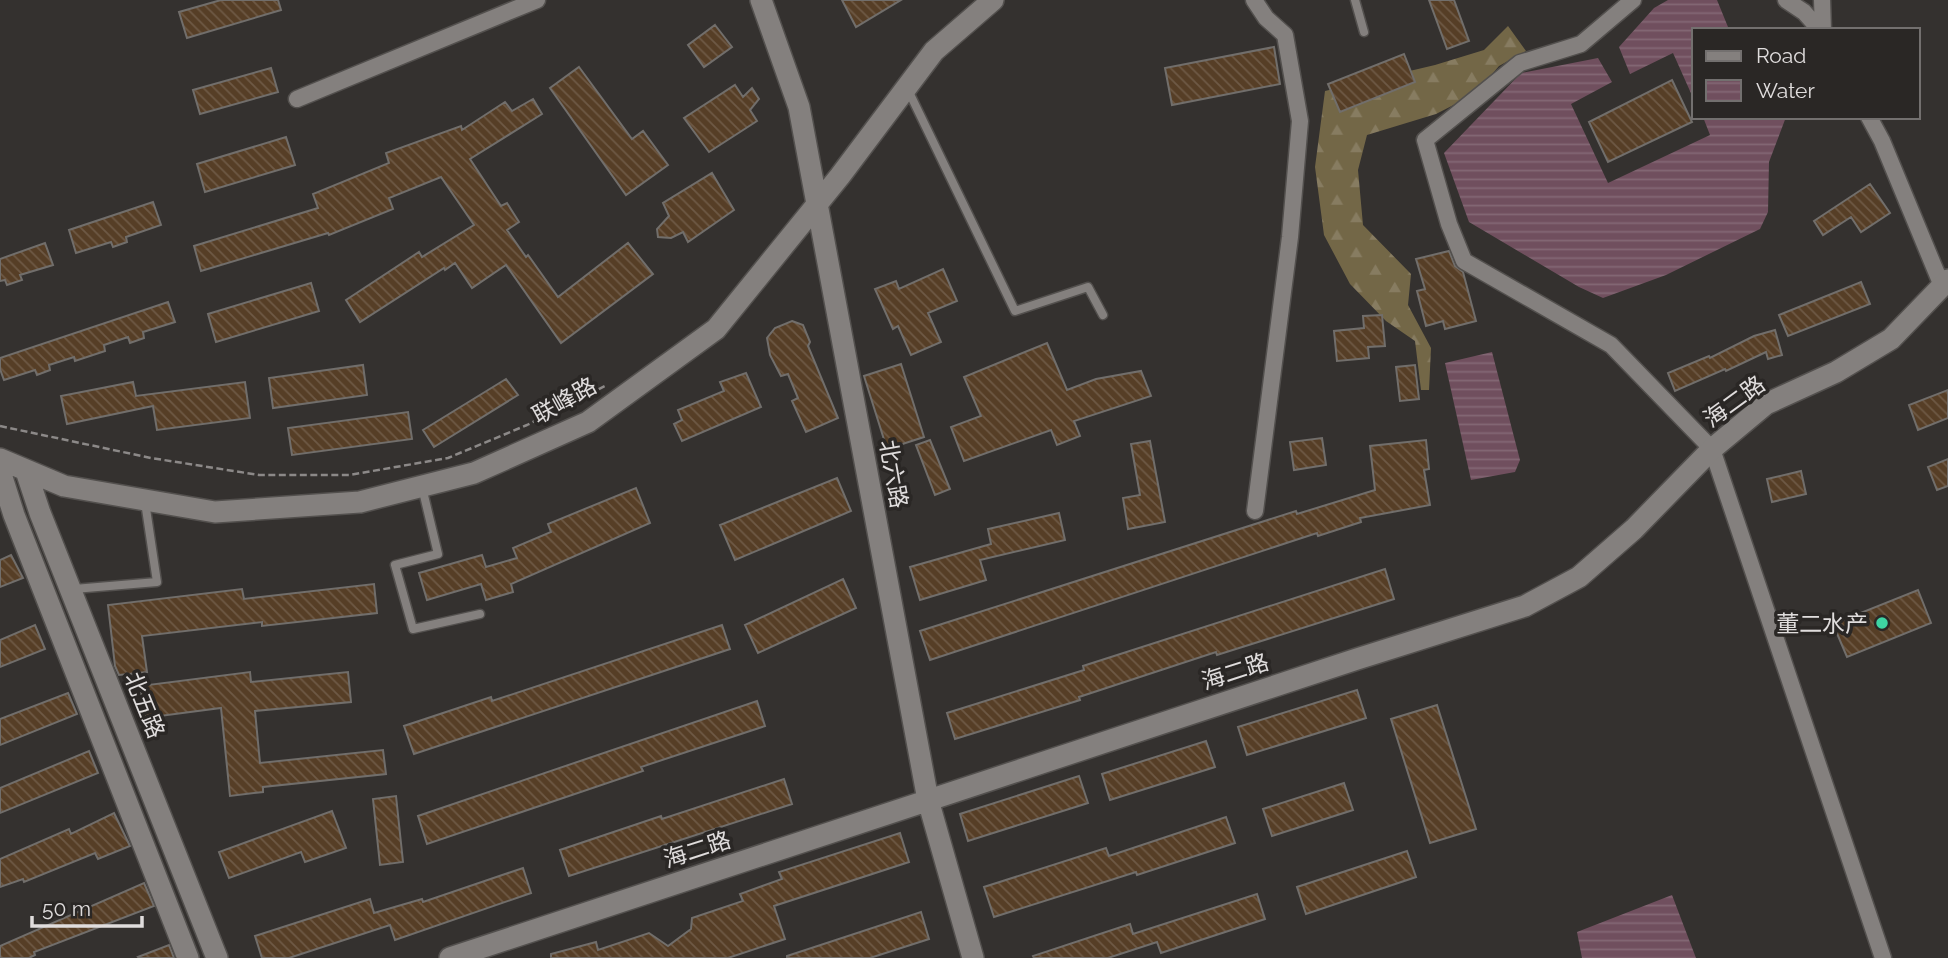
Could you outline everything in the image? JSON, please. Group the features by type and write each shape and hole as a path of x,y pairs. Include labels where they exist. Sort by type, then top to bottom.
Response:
{"street":[{"path":"297,99 537,0"},
{"name":"联峰路","path":"0,459 64,486 215,512 360,502 474,473 588,422 716,329 817,204 934,51 993,0"},
{"path":"1254,0 1266,18 1285,35 1300,121 1290,237 1255,511"},
{"path":"1633,0 1581,44 1520,63 1426,140 1449,225 1464,261 1611,345 1712,449 1883,958"},
{"path":"1786,0 1804,12 1820,28"},
{"path":"1822,0 1822,28"},
{"name":"北六路","path":"764,4 799,107 928,800 973,958"},
{"path":"1870,119 1945,283"},
{"name":"海二路","path":"450,958 1525,606 1579,577 1634,529 1712,449 1766,404 1836,372 1891,339 1945,283"},
{"path":"0,471 188,958"},
{"name":"北五路","path":"26,471 217,958"}],"lane":[{"path":"1355,0 1364,32"},
{"path":"907,88 1015,312 1088,287 1103,315"},
{"path":"422,487 438,554 396,565 413,629 480,614"},
{"path":"71,589 157,582 145,502"}],"path":[{"path":"0,426 151,458 259,475 349,475 448,458 527,425 606,386"}],"green space":[{"path":"1508,26 1526,51 1499,66 1475,94 1436,114 1367,135 1358,170 1363,225 1411,274 1408,305 1431,348 1429,390 1421,390 1415,341 1386,321 1350,284 1324,235 1315,167 1325,91 1435,65 1484,50"}],"water":[{"path":"1668,0 1717,0 1731,28 1692,28 1692,96 1673,53 1630,74 1619,47 1654,8"},
{"path":"1598,58 1612,82 1571,104 1608,183 1710,135 1704,119 1785,119 1769,162 1768,212 1760,229 1666,275 1603,298 1579,287 1469,222 1444,153 1521,73"},
{"path":"1492,352 1520,460 1515,472 1471,480 1445,363"},
{"path":"1672,895 1696,958 1582,958 1577,932"}],"building":[{"path":"221,0 278,0 281,10 187,38 179,12"},
{"path":"842,0 901,0 856,27"},
{"path":"1429,0 1454,0 1469,41 1447,49"},
{"path":"715,25 732,47 704,67 688,45"},
{"path":"1274,47 1280,84 1172,105 1165,68"},
{"path":"1404,54 1415,82 1340,112 1328,84"},
{"path":"579,67 632,139 643,131 668,165 626,195 550,88"},
{"path":"271,68 278,92 200,114 193,90"},
{"path":"1672,80 1692,122 1608,162 1589,122"},
{"path":"735,85 743,97 752,88 759,99 750,110 757,121 709,152 684,118"},
{"path":"533,99 542,114 470,159 501,206 507,203 519,222 507,230 558,297 628,243 653,274 561,343 506,265 472,288 455,263 360,322 346,300 419,252 422,257 474,225 441,177 389,198 393,209 329,235 328,233 201,271 194,246 318,208 313,194 389,163 386,153 461,126 462,130 505,102 512,111"},
{"path":"286,137 295,165 205,192 197,164"},
{"path":"712,173 734,210 688,242 683,232 671,238 658,237 657,229 669,216 663,203"},
{"path":"1870,184 1890,213 1861,232 1851,217 1823,235 1814,221"},
{"path":"153,202 161,225 126,237 127,242 113,247 111,242 76,253 69,230"},
{"path":"45,243 53,265 20,275 22,280 7,285 5,280 0,281 0,259"},
{"path":"1449,251 1455,266 1463,272 1476,321 1445,329 1443,321 1426,326 1417,291 1425,289 1416,259"},
{"path":"943,269 957,301 928,313 941,342 911,355 898,326 893,329 875,289 896,281 899,289"},
{"path":"1861,282 1870,304 1788,336 1779,315"},
{"path":"311,283 319,311 216,342 208,314"},
{"path":"168,302 175,322 143,332 144,338 130,343 128,337 104,345 105,351 75,361 74,357 49,365 50,370 37,375 35,370 4,380 0,358"},
{"path":"1382,315 1385,346 1368,347 1369,358 1337,361 1334,331 1364,328 1363,316"},
{"path":"792,321 803,325 810,342 808,346 838,418 806,432 792,401 798,398 788,374 781,376 770,355 767,338 775,328"},
{"path":"1775,330 1782,355 1768,359 1766,352 1675,391 1668,373 1709,356 1710,358 1754,336"},
{"path":"1047,343 1067,390 1096,379 1141,371 1151,396 1074,421 1080,436 1057,445 1051,430 964,461 951,427 981,416 964,377"},
{"path":"901,364 924,437 887,449 864,376"},
{"path":"363,365 367,395 273,408 269,378"},
{"path":"1415,365 1419,399 1400,401 1396,367"},
{"path":"746,373 761,407 682,441 674,424 682,420 678,410 724,391 720,382"},
{"path":"506,379 518,395 434,447 423,430"},
{"path":"133,382 136,396 245,382 250,418 157,430 153,406 67,424 61,396"},
{"path":"1948,390 1948,418 1918,430 1909,405"},
{"path":"408,412 412,439 292,455 288,428"},
{"path":"1322,438 1326,465 1294,470 1290,442"},
{"path":"930,440 950,489 935,495 916,445"},
{"path":"1426,440 1429,469 1424,470 1430,505 1360,518 1361,522 1318,536 1317,533 930,660 920,631 1296,511 1297,514 1375,490 1370,446"},
{"path":"1150,441 1165,522 1128,529 1123,498 1140,495 1131,444"},
{"path":"1948,459 1948,486 1937,490 1928,467"},
{"path":"1801,471 1806,494 1772,502 1767,479"},
{"path":"837,478 851,511 735,560 720,525"},
{"path":"636,488 650,523 511,584 513,592 486,600 481,584 427,600 419,573 482,555 486,567 517,558 513,548 551,532 548,524"},
{"path":"1059,513 1065,540 980,560 986,580 920,600 910,567 991,544 988,529"},
{"path":"11,555 23,578 0,587 0,560"},
{"path":"1385,569 1394,599 1217,655 1216,652 1079,697 1080,700 955,739 947,713 1084,670 1083,666"},
{"path":"843,579 856,608 758,653 745,625"},
{"path":"374,584 377,613 262,626 262,622 142,636 147,672 119,675 115,666 108,605 242,589 244,599"},
{"name":"董二水产","path":"1918,590 1931,623 1847,657 1833,624"},
{"path":"35,625 45,649 0,667 0,640"},
{"path":"722,625 730,649 414,754 404,726 491,697 492,701"},
{"path":"250,672 251,682 348,672 351,702 255,711 260,763 383,750 386,774 263,787 263,792 230,796 221,708 145,718 140,686"},
{"path":"1357,690 1366,718 1247,755 1238,727"},
{"path":"68,693 77,714 0,745 0,719"},
{"path":"757,701 765,726 641,767 643,771 427,844 418,816"},
{"path":"1437,705 1476,829 1430,843 1391,719"},
{"path":"1206,741 1215,767 1110,800 1102,774"},
{"path":"89,751 98,773 0,813 0,788"},
{"path":"1079,776 1088,803 968,841 960,814"},
{"path":"784,779 792,804 569,876 560,850"},
{"path":"1344,783 1353,810 1272,836 1263,809"},
{"path":"396,796 403,862 380,865 373,799"},
{"path":"332,811 346,848 305,862 301,852 229,878 219,852"},
{"path":"114,813 130,846 98,859 95,853 24,882 23,879 0,887 0,859 69,829 71,834"},
{"path":"1226,817 1235,843 994,917 984,887 1106,848 1109,856"},
{"path":"900,833 909,862 774,906 785,939 728,958 551,958 551,954 596,942 598,950 649,933 668,946 691,929 692,918 743,901 740,894 782,879 779,872"},
{"path":"1407,851 1416,877 1306,914 1297,887"},
{"path":"523,868 531,893 395,940 390,925 289,958 262,958 255,936 370,899 374,913 422,899 423,902"},
{"path":"144,883 154,906 34,952 35,955 29,958 0,958 0,946"},
{"path":"1257,894 1265,919 1161,953 1157,942 1108,958 1033,956 1130,924 1133,934"},
{"path":"921,912 929,939 870,958 787,958 787,956"},
{"path":"169,945 174,958 138,957"}],"place":[{"name":"董二水产","path":"1882,623"}]}
